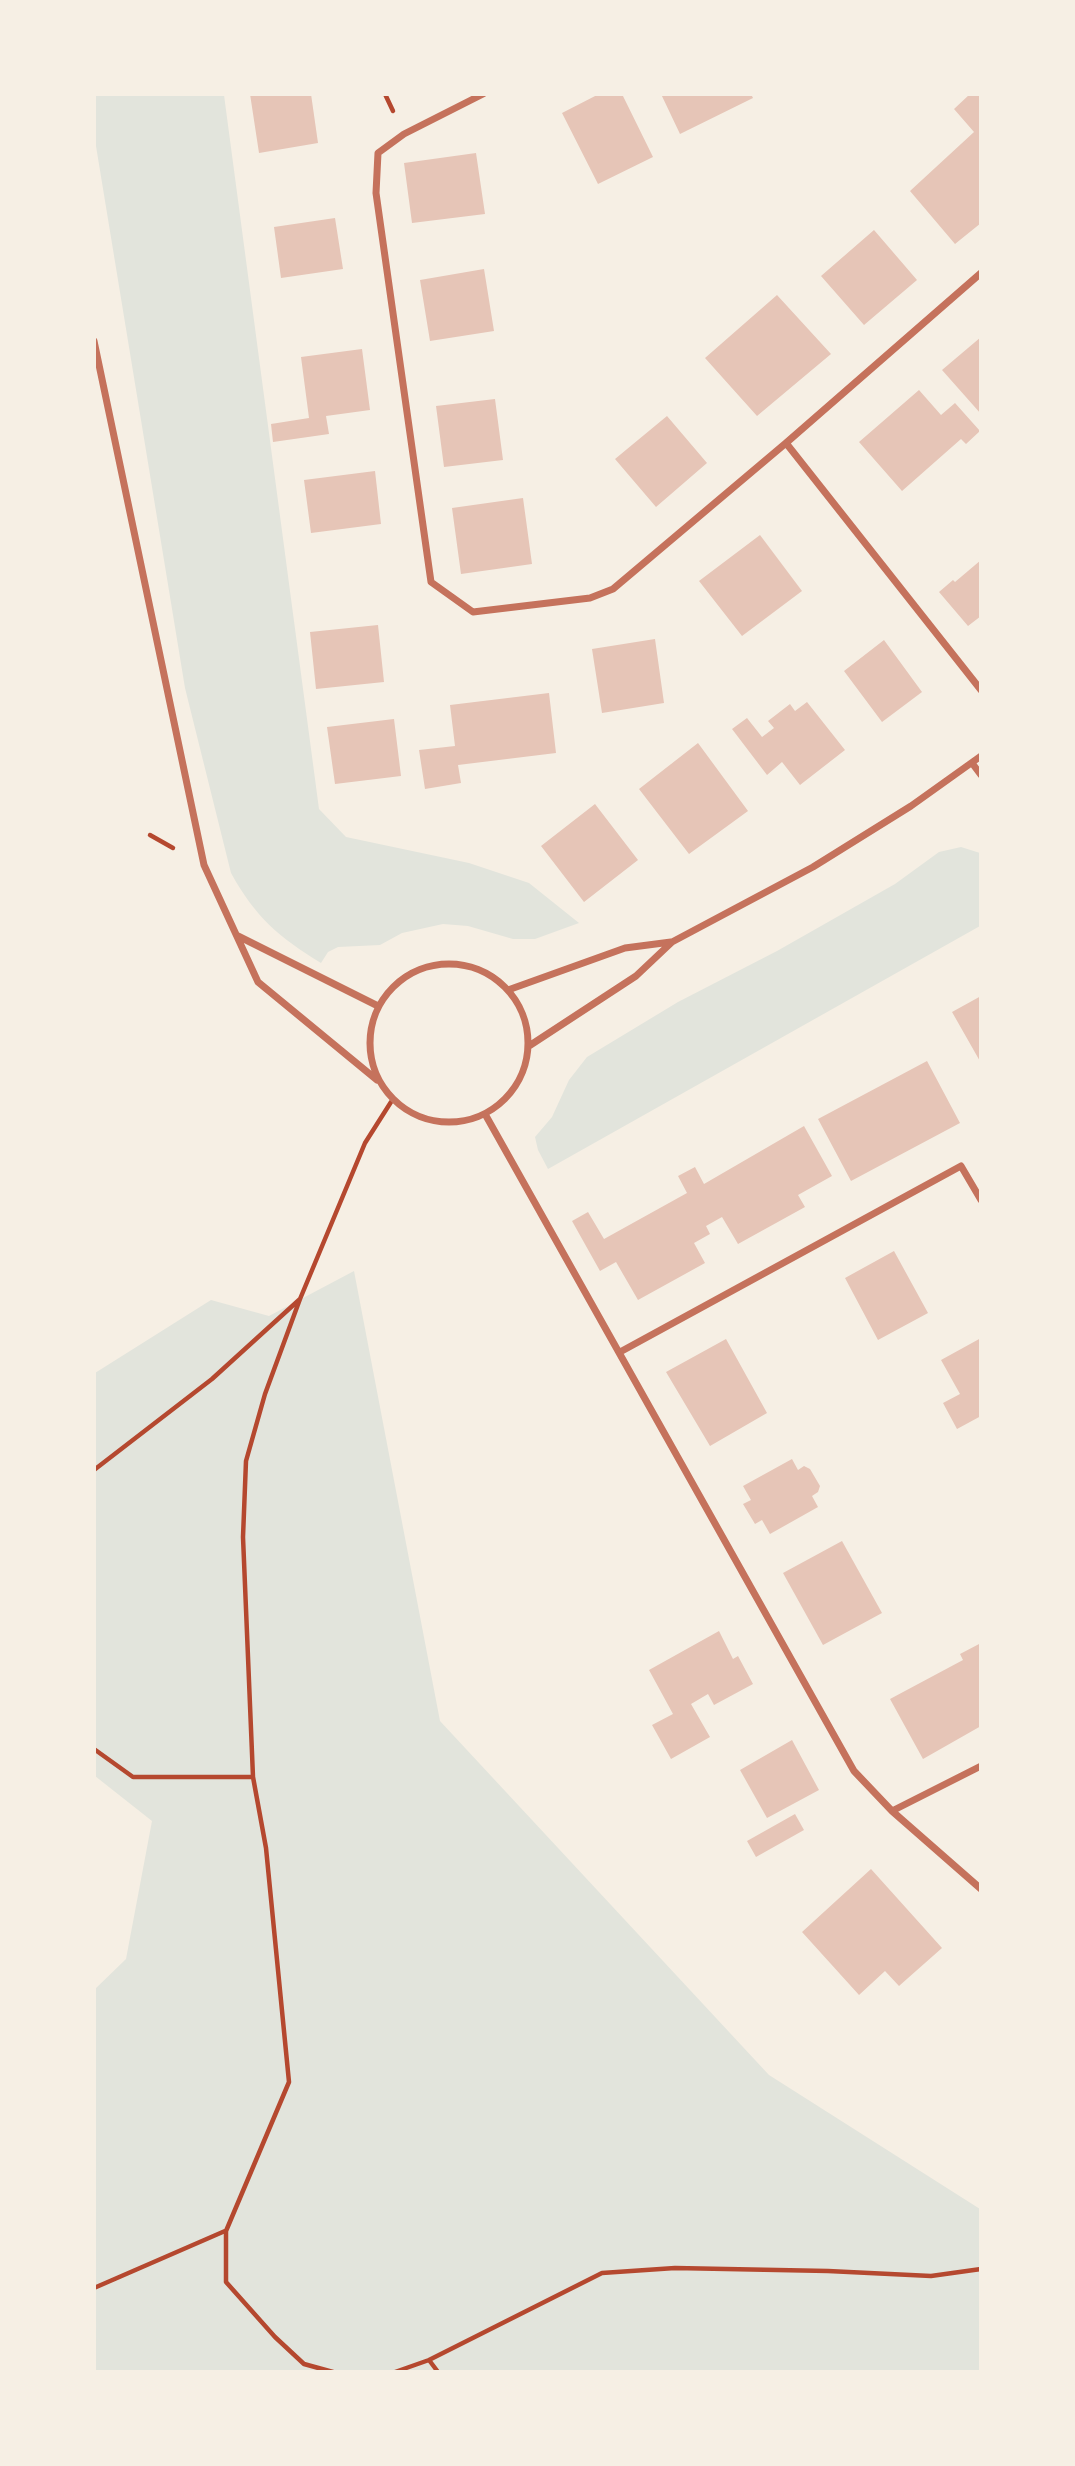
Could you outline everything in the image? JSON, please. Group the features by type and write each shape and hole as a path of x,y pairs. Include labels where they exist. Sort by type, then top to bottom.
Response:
{"street":[{"path":"484,94 404,134 378,153 376,192 432,582 473,612 590,598 612,589 786,443 981,273"},
{"path":"94,341 204,865 258,982 377,1080 393,1100 413,1115 438,1122 463,1121 485,1114 509,1096 523,1073 528,1046 525,1020 508,990 493,976 468,965 441,964 415,970 394,985 378,1006 370,1030 369,1055 377,1080"},
{"path":"786,443 981,690"},
{"path":"528,1046 636,976 672,942 763,896 813,867 911,806 981,756"},
{"path":"972,763 981,775"},
{"path":"237,936 378,1006"},
{"path":"508,990 625,948 672,942"},
{"path":"485,1114 854,1771 892,1811 981,1889"},
{"path":"620,1352 961,1166 981,1200"},
{"path":"892,1811 981,1766"}],"path":[{"path":"334,2371 304,2364 275,2337 226,2282 226,2231 289,2082 266,1848 253,1777 243,1537 246,1461 265,1394 300,1298 365,1143 393,1100"},
{"path":"94,1470 212,1379 300,1298"},
{"path":"94,1749 133,1777 253,1777"},
{"path":"94,2288 226,2231"},
{"path":"395,2371 429,2360 602,2273 675,2268 931,2276 981,2269"},
{"path":"429,2360 438,2371"}],"shaded area":[{"path":"94,95 224,95 319,809 346,837 469,863 529,883 579,923 535,939 513,939 468,926 443,924 402,933 380,945 338,947 328,952 321,963 270,925 240,889 231,873 185,688 95,140"},
{"path":"961,847 980,853 980,926 548,1169 538,1150 535,1137 552,1117 569,1080 587,1057 678,1002 777,951 895,884 939,852"},
{"path":"354,1271 440,1721 769,2075 980,2209 980,2371 95,2371 94,1990 126,1959 152,1821 95,1776 95,1373 211,1300 269,1316"}],"building":[{"path":"250,94 311,94 318,143 259,153"},
{"path":"599,94 622,94 653,157 598,184 562,113"},
{"path":"661,94 751,94 753,98 680,134"},
{"path":"970,94 981,94 981,223 955,244 910,191 974,132 954,109"},
{"path":"476,153 485,214 412,223 404,163"},
{"path":"335,218 343,269 281,278 274,227"},
{"path":"874,230 917,280 864,325 821,276"},
{"path":"484,269 494,331 430,341 420,280"},
{"path":"777,295 831,354 757,416 705,358"},
{"path":"981,337 981,414 942,370"},
{"path":"362,349 370,410 326,416 329,434 273,442 271,424 309,418 301,357"},
{"path":"919,390 941,415 955,403 980,431 966,444 961,439 902,491 859,442"},
{"path":"495,399 503,460 444,467 436,406"},
{"path":"667,416 707,463 656,507 615,459"},
{"path":"375,471 381,524 311,533 304,480"},
{"path":"523,498 532,564 461,574 452,508"},
{"path":"760,535 802,591 742,636 699,581"},
{"path":"981,560 981,616 968,626 939,592"},
{"path":"378,625 384,682 316,689 310,632"},
{"path":"655,639 664,703 602,713 592,649"},
{"path":"884,640 922,692 882,722 844,671"},
{"path":"549,693 556,753 458,765 461,783 425,789 419,750 455,746 450,705"},
{"path":"807,702 845,750 800,785 782,762 767,775 732,729 747,718 762,737 774,728 768,721 790,704 795,711"},
{"path":"394,719 401,776 335,784 327,727"},
{"path":"698,743 748,811 689,854 639,789"},
{"path":"595,804 638,860 584,902 541,846"},
{"path":"981,996 981,1063 952,1012"},
{"path":"927,1061 960,1123 851,1181 818,1119"},
{"path":"804,1126 832,1176 798,1195 805,1207 738,1244 722,1217 706,1226 710,1234 694,1243 705,1263 638,1300 616,1262 600,1271 572,1221 588,1212 604,1239 687,1193 678,1176 695,1167 704,1184"},
{"path":"894,1251 928,1313 878,1340 845,1278"},
{"path":"981,1338 981,1416 957,1429 943,1403 960,1394 941,1360"},
{"path":"726,1339 767,1413 710,1446 666,1372"},
{"path":"792,1459 798,1470 804,1466 810,1469 820,1486 818,1492 812,1496 818,1507 770,1534 762,1520 755,1524 743,1504 751,1500 743,1486"},
{"path":"842,1541 882,1613 823,1645 783,1573"},
{"path":"719,1631 733,1659 738,1656 753,1684 714,1705 708,1694 691,1704 710,1737 671,1759 652,1725 673,1714 649,1670"},
{"path":"981,1643 981,1726 923,1759 890,1699 963,1660 960,1654"},
{"path":"792,1740 819,1790 767,1818 740,1770"},
{"path":"795,1814 804,1830 756,1857 747,1841"},
{"path":"871,1869 942,1948 899,1986 885,1971 859,1995 802,1932"}]}
